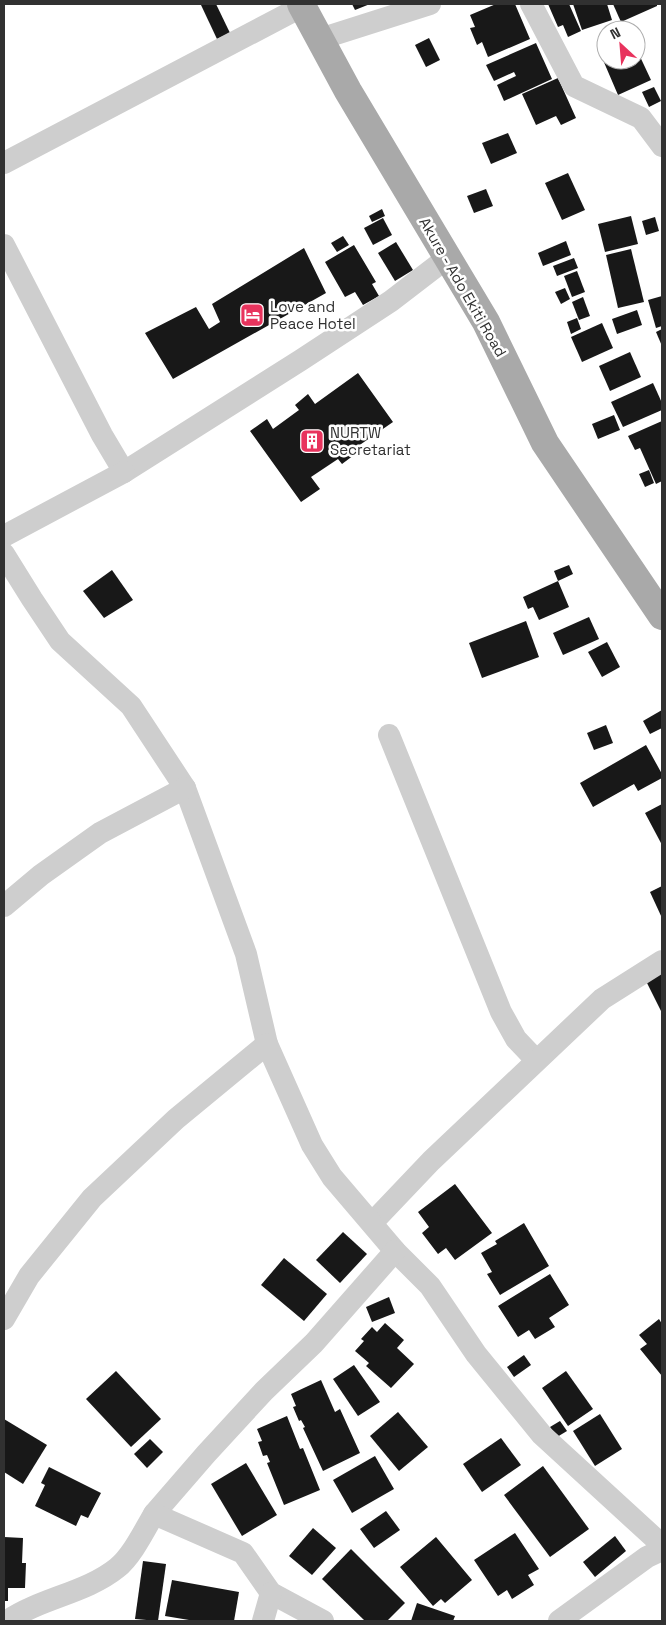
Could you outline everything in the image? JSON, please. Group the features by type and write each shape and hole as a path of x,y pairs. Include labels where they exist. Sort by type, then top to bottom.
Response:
{"main road":[{"name":"Akure - Ado Ekiti Road","path":"302,5 348,91 486,322 545,443 662,616"}],"street":[{"path":"320,39 430,4"},
{"path":"531,4 574,86 641,118 662,146"},
{"path":"4,163 302,5"},
{"path":"4,245 75,383 124,472"},
{"path":"4,536 124,472 383,306 447,258"},
{"path":"4,554 60,641 131,706 186,788 246,954 267,1044 312,1145 332,1177 395,1251 430,1286 476,1354 542,1435 662,1545"},
{"path":"389,734 501,1012 516,1039 536,1060"},
{"path":"4,906 41,875 100,833 186,788"},
{"path":"372,1223 431,1161 602,999 662,961"},
{"path":"4,1319 29,1276 92,1198 176,1119 267,1044"},
{"path":"7,1621 22,1611 98,1581 118,1567 136,1544 154,1514 206,1454 264,1391 314,1343 395,1251"},
{"path":"154,1514 244,1552 270,1593 323,1621"},
{"path":"559,1621 647,1557 662,1550"},
{"path":"263,1621 270,1593"}],"building":[{"path":"216,4 230,33 217,39 201,5"},
{"path":"352,4 370,4 355,10"},
{"path":"496,4 515,4 530,39 488,57 482,42 477,45 470,28 475,27 470,15"},
{"path":"548,4 569,4 581,31 568,37 563,25 558,27"},
{"path":"573,4 607,4 612,20 596,20 596,25 582,30"},
{"path":"613,4 657,4 657,6 626,20 620,20"},
{"path":"429,38 440,60 426,67 415,45"},
{"path":"536,43 552,79 504,101 497,85 516,76 514,72 494,81 486,65"},
{"path":"646,69 651,80 618,95 607,70"},
{"path":"558,78 576,118 561,125 556,116 536,125 522,94"},
{"path":"654,87 661,101 649,107 642,92"},
{"path":"508,133 517,153 491,164 482,143"},
{"path":"568,173 585,210 562,220 545,183"},
{"path":"486,189 493,206 474,213 467,196"},
{"path":"382,209 385,216 372,222 369,216"},
{"path":"631,216 638,244 605,252 598,224"},
{"path":"655,217 659,231 646,235 642,221"},
{"path":"383,218 392,235 373,245 364,228"},
{"path":"343,236 349,245 337,252 331,243"},
{"path":"566,241 571,255 543,266 538,253"},
{"path":"396,242 413,270 395,281 378,253"},
{"path":"354,245 376,282 372,284 379,296 363,305 355,292 345,297 325,262"},
{"name":"Love and Peace Hotel","path":"304,248 326,293 173,379 145,333 196,307 209,329 220,322 212,304"},
{"path":"631,249 644,302 618,308 606,255"},
{"path":"574,258 578,268 557,276 553,266"},
{"path":"577,271 585,292 572,297 564,276"},
{"path":"565,288 570,299 561,304 555,292"},
{"path":"662,296 662,326 656,328 648,300"},
{"path":"583,297 590,316 579,320 572,302"},
{"path":"637,310 642,325 617,334 612,319"},
{"path":"577,318 581,329 571,334 567,322"},
{"path":"602,323 613,348 582,362 571,337"},
{"path":"662,329 662,346 656,332"},
{"path":"630,352 641,377 610,391 599,366"},
{"name":"NURTW Secretariat","path":"358,373 393,422 351,451 354,455 342,464 338,459 311,477 320,489 301,502 250,431 267,419 273,429 299,410 295,405 308,394 315,404"},
{"path":"653,383 662,403 662,410 623,427 611,402"},
{"path":"614,415 620,430 598,439 592,424"},
{"path":"662,421 662,481 656,484 640,448 635,450 628,436"},
{"path":"649,470 654,483 645,487 639,474"},
{"path":"569,565 573,574 558,581 554,571"},
{"path":"112,570 133,600 104,618 83,591"},
{"path":"558,581 569,607 539,620 533,607 528,609 523,597"},
{"path":"589,617 599,639 563,655 553,633"},
{"path":"526,621 539,657 482,678 469,643"},
{"path":"607,642 620,667 602,677 588,652"},
{"path":"662,710 662,728 650,734 643,721"},
{"path":"606,725 613,743 594,750 587,733"},
{"path":"646,745 662,774 662,778 638,791 634,784 593,807 580,783"},
{"path":"662,804 662,845 645,813"},
{"path":"662,886 662,918 650,892"},
{"path":"662,968 662,1013 644,977"},
{"path":"455,1184 492,1233 455,1260 446,1248 438,1254 422,1233 429,1227 418,1212"},
{"path":"524,1223 549,1266 500,1295 487,1274 492,1272 481,1253 497,1244 495,1241"},
{"path":"343,1232 367,1254 340,1283 316,1260"},
{"path":"284,1258 327,1294 304,1321 261,1285"},
{"path":"550,1274 569,1305 549,1318 555,1327 535,1339 529,1330 518,1337 498,1306"},
{"path":"389,1297 395,1313 372,1322 366,1307"},
{"path":"659,1319 662,1324 662,1376 640,1349 647,1344 639,1335"},
{"path":"385,1323 404,1340 397,1348 414,1364 391,1388 366,1366 369,1363 355,1351 364,1341 361,1339 372,1327 377,1332"},
{"path":"524,1355 531,1365 514,1377 507,1367"},
{"path":"354,1365 380,1402 358,1416 333,1379"},
{"path":"116,1371 161,1419 131,1447 86,1399"},
{"path":"566,1371 593,1409 568,1426 542,1388"},
{"path":"321,1380 335,1412 340,1409 360,1453 323,1471 303,1428 305,1427 301,1420 299,1421 293,1407 296,1406 291,1394"},
{"path":"398,1412 428,1447 399,1471 370,1436"},
{"path":"600,1414 622,1449 595,1466 573,1431"},
{"path":"287,1416 300,1449 303,1448 320,1490 284,1505 267,1463 270,1462 267,1455 263,1456 258,1442 262,1441 257,1429"},
{"path":"4,1419 47,1445 23,1484 4,1472"},
{"path":"560,1421 567,1431 557,1437 550,1427"},
{"path":"501,1438 521,1465 482,1492 463,1464"},
{"path":"150,1439 163,1452 147,1468 134,1454"},
{"path":"375,1456 394,1489 352,1513 333,1480"},
{"path":"246,1463 277,1515 242,1536 211,1484"},
{"path":"543,1466 589,1529 550,1557 504,1495"},
{"path":"49,1467 101,1493 88,1518 81,1515 76,1526 35,1506 45,1485 41,1483"},
{"path":"386,1511 400,1530 374,1548 360,1529"},
{"path":"313,1528 336,1548 312,1575 289,1556"},
{"path":"515,1533 539,1569 528,1575 534,1585 512,1599 507,1590 498,1596 474,1560"},
{"path":"615,1536 626,1551 595,1577 583,1562"},
{"path":"4,1537 23,1538 22,1563 26,1563 25,1588 8,1588 8,1601 4,1601"},
{"path":"436,1537 472,1580 445,1603 441,1599 433,1606 400,1567"},
{"path":"351,1549 405,1603 387,1621 365,1621 322,1579"},
{"path":"143,1561 166,1564 158,1621 135,1619"},
{"path":"172,1580 239,1592 234,1621 195,1621 165,1616"},
{"path":"417,1603 455,1616 453,1621 411,1621"}],"place":[{"name":"Love and Peace Hotel","path":"252,315"},
{"name":"NURTW Secretariat","path":"312,441"}]}
